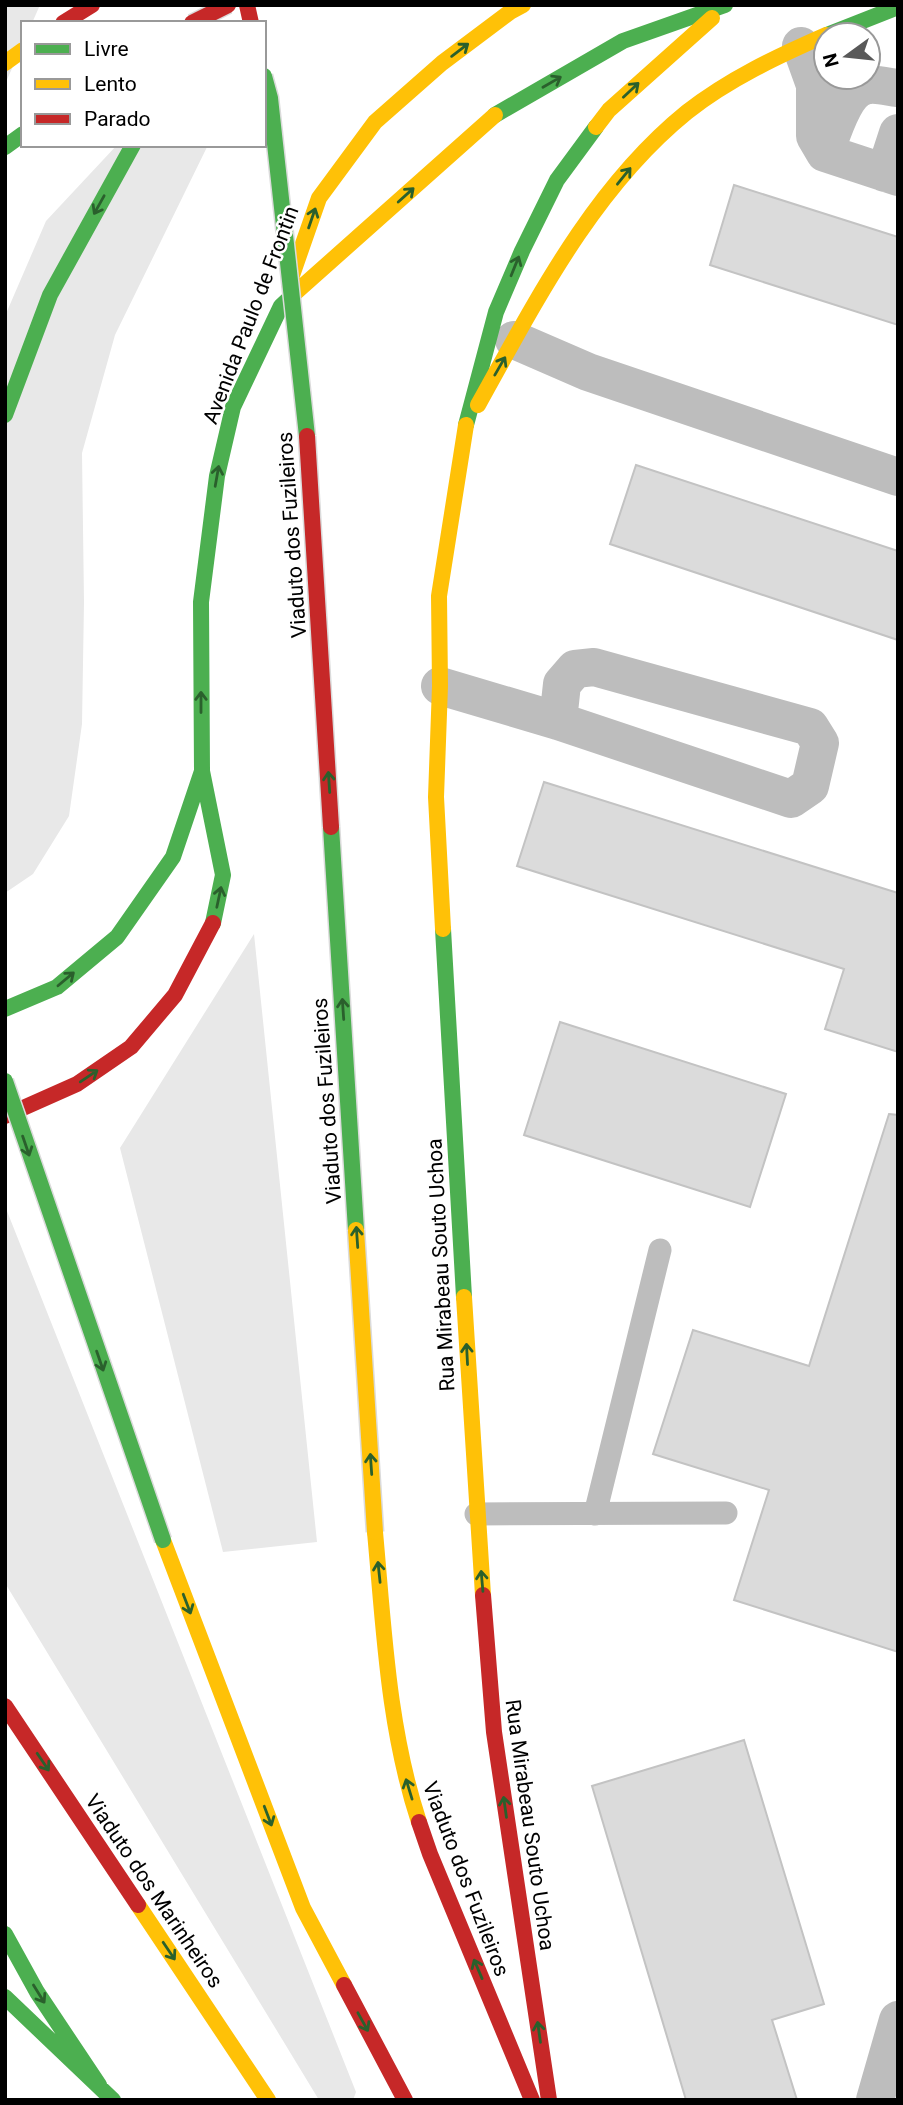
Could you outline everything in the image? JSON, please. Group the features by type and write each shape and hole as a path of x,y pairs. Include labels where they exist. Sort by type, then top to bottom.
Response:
{"main road":[{"path":"66,21 92,5"},
{"path":"202,21 211,5"},
{"path":"196,21 228,5"},
{"name":"Avenida Paulo de Frontin","path":"202,771 201,602 217,476 233,407 281,306 319,198 375,122 442,63 523,5"},
{"path":"281,306 493,116 623,41 726,5"},
{"path":"466,425 496,312 557,180 609,110 726,5"},
{"path":"860,21 898,7"},
{"path":"466,425 578,233 631,167 671,126 734,80 812,42"},
{"path":"5,63 21,51"},
{"name":"Viaduto dos Fuzileiros","path":"266,83 270,98 305,400 375,1532 390,1701 406,1783 430,1854 532,2100"},
{"path":"5,147 21,135"},
{"path":"5,415 50,295 132,147"},
{"name":"Rua Mirabeau Souto Uchoa","path":"466,425 439,596 440,686 436,797 476,1514 494,1731 549,2100"},
{"path":"5,1009 57,988 117,937 173,857 202,771"},
{"path":"5,1116 77,1084 131,1048 175,995 212,928 223,875 202,771"},
{"path":"5,1081 163,1540 303,1908 405,2100"},
{"name":"Viaduto dos Marinheiros","path":"5,1706 268,2100"},
{"path":"5,1934 37,1993 99,2085"},
{"path":"5,1997 113,2100"}],"street":[{"path":"825,153 836,122 852,94 867,85 898,88"},
{"path":"815,91 815,136 825,153 891,175 898,134"},
{"path":"514,340 588,372 898,477"},
{"path":"440,686 558,721 791,799 810,786 820,743 810,727 594,667 575,669 562,684 558,721"},
{"path":"874,2100 898,2020"}],"lane":[{"path":"595,1514 660,1250"},
{"path":"476,1514 726,1513"}],"shaded area":[{"path":"5,5 40,5 33,21 21,21 21,48 5,84"},
{"path":"115,147 207,147 115,335 82,453 82,724 69,816 33,874 5,893 5,316 46,221"},
{"path":"254,934 317,1542 223,1552 120,1148"},
{"path":"5,1206 356,2092 353,2100 319,2100 5,1583"}],"building":[{"path":"734,185 898,237 898,325 710,265"},
{"path":"636,465 898,551 898,640 610,544"},
{"path":"544,782 898,893 898,1052 825,1029 844,969 517,866"},
{"path":"560,1022 786,1094 750,1207 524,1135"},
{"path":"889,1114 898,1115 898,1652 734,1600 769,1490 653,1454 693,1330 809,1366"},
{"path":"744,1740 824,2004 772,2020 797,2100 686,2100 592,1786"}],"traffic: fast":[{"path":"495,115 623,41 725,5"},
{"path":"862,21 898,7"},
{"path":"266,83 270,98 307,436"},
{"path":"466,425 496,312 522,251 557,180 596,127"},
{"path":"5,147 21,135"},
{"path":"5,415 50,295 132,147"},
{"path":"213,923 223,875 202,771 201,602 217,476 233,407 281,306 295,293"},
{"path":"5,1009 57,987 117,937 173,857 202,771"},
{"path":"331,827 356,1230"},
{"path":"443,929 464,1297"},
{"path":"5,1081 163,1540"},
{"path":"5,1934 37,1992 99,2085"},
{"path":"5,1997 113,2100"}],"traffic: slow":[{"path":"289,284 319,198 375,122 442,63 523,5"},
{"path":"596,127 609,110 712,18"},
{"path":"478,405 569,248 623,175 653,142 687,112 720,89 812,41"},
{"path":"5,63 21,51"},
{"path":"295,293 495,115"},
{"path":"443,929 436,797 440,686 439,596 466,425"},
{"path":"356,1230 375,1532"},
{"path":"464,1297 483,1595"},
{"path":"375,1532 394,1715 400,1751 419,1822"},
{"path":"163,1540 303,1908 344,1985"},
{"path":"138,1905 268,2100"}],"traffic: jam":[{"path":"66,21 92,5"},
{"path":"196,21 228,5"},
{"path":"247,5 251,21"},
{"path":"307,436 331,827"},
{"path":"5,1116 77,1084 131,1047 175,995 213,923"},
{"path":"483,1595 494,1732 549,2100"},
{"path":"5,1706 138,1905"},
{"path":"419,1822 532,2100"},
{"path":"344,1985 405,2100"}]}
